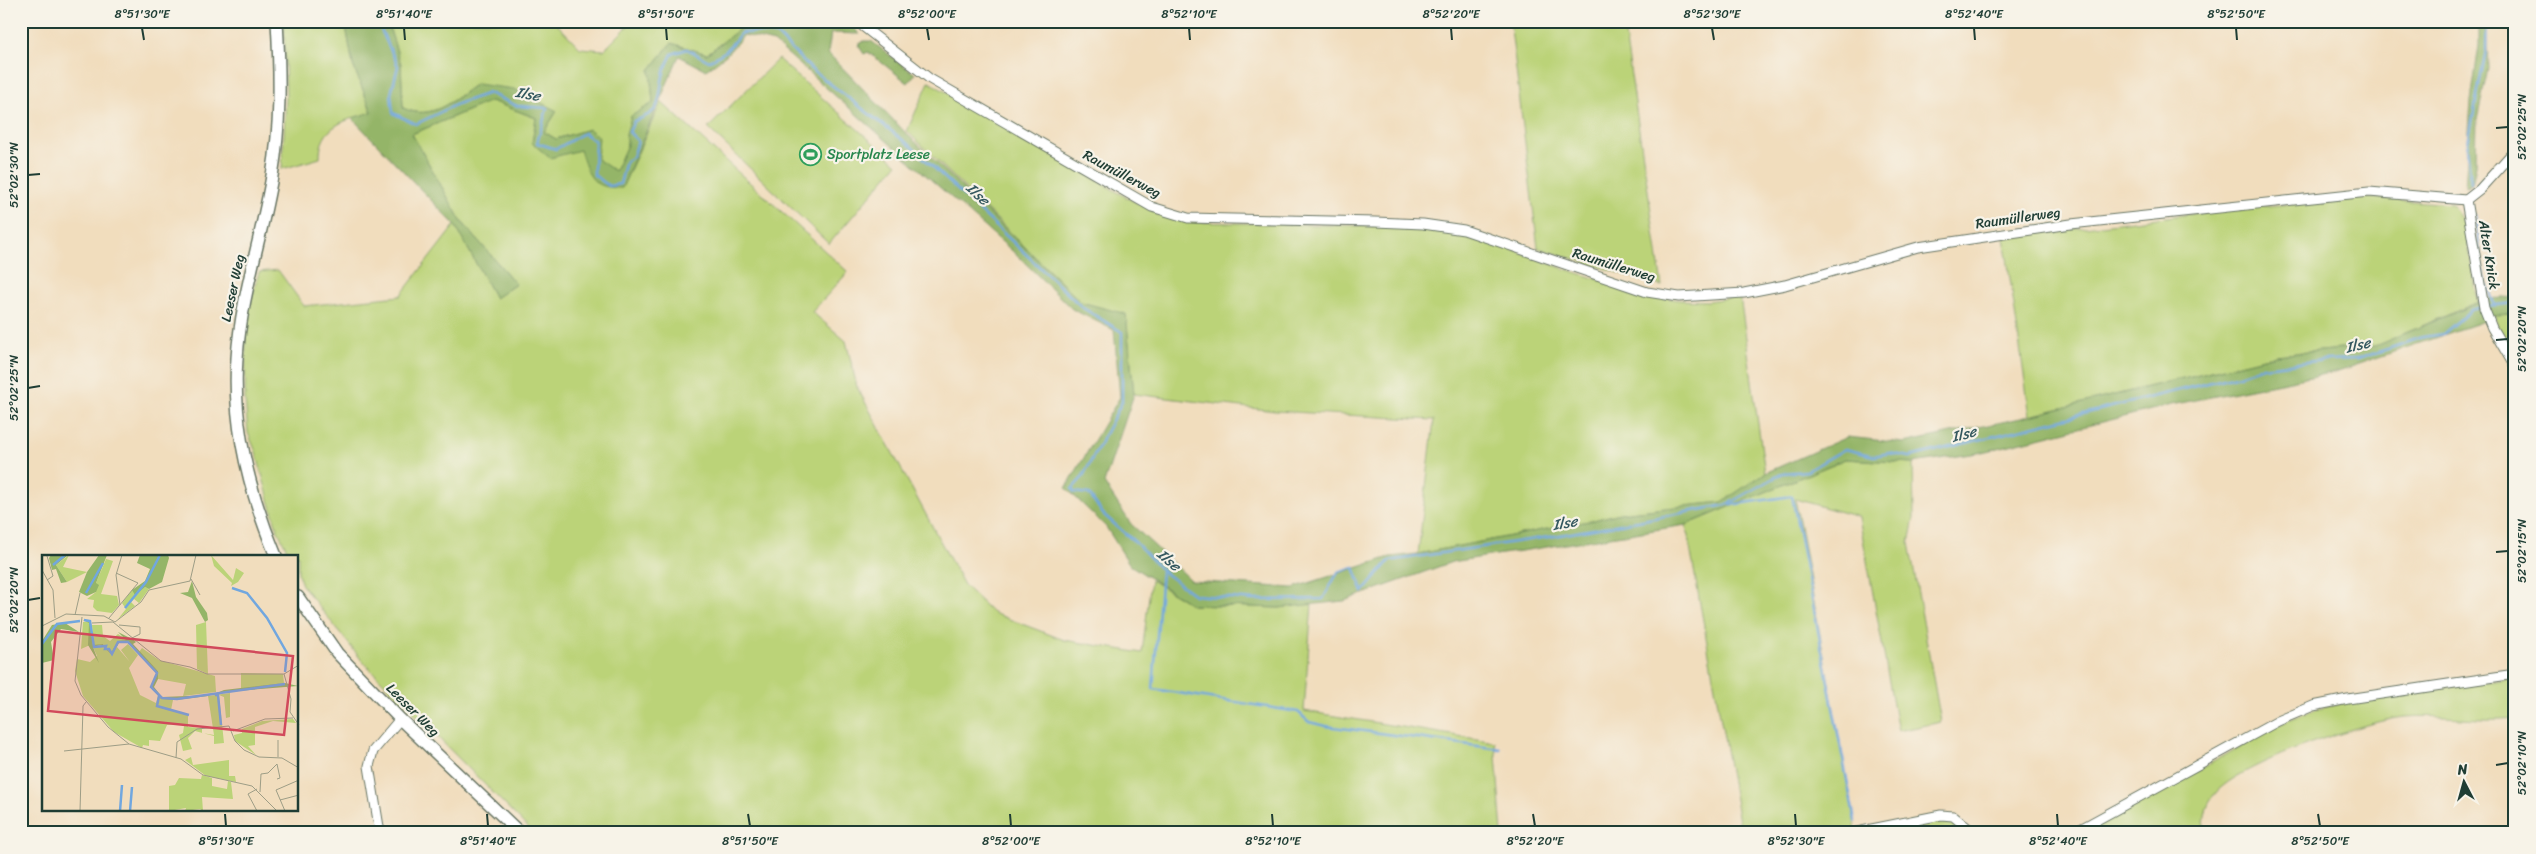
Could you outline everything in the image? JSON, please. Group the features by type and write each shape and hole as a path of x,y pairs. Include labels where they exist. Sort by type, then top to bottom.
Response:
{"street":[{"name":"Leeser Weg","path":"276,21 281,98 278,135 272,176 241,318 237,359 237,400 245,461 258,513 276,555"},
{"name":"Raumüllerweg","path":"856,21 930,79 1152,207 1188,218 1423,224 1464,230 1647,292 1679,297 1752,292 1785,285 1918,247 2071,224 2369,192 2466,200"},
{"path":"2466,200 2480,189 2515,150"},
{"name":"Alter Knick","path":"2466,200 2482,299 2487,316 2515,367"},
{"name":"Leeser Weg","path":"299,598 337,653 400,719 520,833"},
{"path":"2073,833 2278,721 2313,706 2515,674"},
{"path":"380,833 369,766 373,752 400,719"},
{"path":"1852,833 1941,815 1953,816 1974,833"}],"green space":[{"path":"284,21 345,21 353,65 372,113 344,121 329,131 321,147 320,158 282,169 286,97"},
{"path":"345,21 387,21 401,64 403,108 414,112 433,111 476,84 514,89 557,111 544,132 556,139 589,129 599,137 597,159 615,171 627,145 626,134 631,116 653,103 650,70 671,43 707,54 750,21 846,21 860,34 831,33 828,53 905,132 1081,302 1126,314 1134,394 1104,483 1131,524 1192,581 1293,588 1390,557 1418,554 1594,520 1620,513 1722,502 1765,473 1847,437 1904,443 2030,416 2276,355 2375,346 2487,299 2515,297 2515,314 2495,315 2484,321 2335,372 2171,405 1978,453 1913,463 1845,459 1686,525 1452,562 1344,601 1279,608 1192,605 1130,565 1106,527 1066,488 1120,397 1114,330 1072,309 1018,256 774,42 744,35 726,55 706,70 679,56 622,188 604,186 597,183 589,174 580,150 550,158 532,143 536,118 491,101 412,134 461,221 516,284 495,298 455,225 352,118 372,112 353,65"},
{"path":"387,21 554,21 580,48 604,50 633,21 750,21 707,54 671,43 650,70 653,103 626,134 627,145 615,172 597,159 589,129 556,139 544,132 557,111 476,84 433,111 413,112 403,108 401,64"},
{"path":"1510,21 1623,21 1662,286 1538,248"},
{"path":"2479,21 2486,21 2488,69 2477,120 2476,165 2472,184 2465,187 2471,101 2479,45"},
{"path":"864,41 871,41 915,74 908,83 868,52 864,54 858,45"},
{"name":"Sportplatz Leese","path":"778,59 897,164 829,244 708,128"},
{"path":"929,82 1124,196 1150,210 1187,222 1376,226 1451,231 1494,242 1559,267 1647,295 1680,300 1708,301 1740,296 1765,473 1723,502 1620,513 1594,520 1418,554 1434,420 1275,411 1134,394 1126,315 1081,302 907,131"},
{"path":"491,101 536,118 532,143 580,150 622,188 661,102 848,272 812,312 846,341 857,387 964,585 993,613 1064,640 1142,653 1151,580 1192,605 1279,608 1312,603 1304,711 1495,742 1502,833 533,833 364,663 302,585 299,577 299,555 290,555 277,529 256,452 248,433 245,400 246,317 259,272 278,270 304,306 400,296 455,225 495,298 516,284 461,221 412,134"},
{"path":"2369,198 2452,204 2465,226 2478,302 2375,346 2276,355 2030,416 2004,237 2240,208"},
{"path":"2495,314 2515,314 2515,357 2499,332"},
{"path":"1845,459 1913,463 1914,518 1909,543 1941,722 1898,731 1859,517 1795,499 1856,830 1834,833 1741,833 1686,525"},
{"path":"2515,678 2515,718 2487,719 2418,716 2386,720 2334,735 2248,770 2228,782 2215,794 2209,803 2206,813 2204,822 2205,833 2082,833 2162,791 2280,724 2314,710 2348,702"},
{"path":"1942,818 1954,820 1969,833 1908,833 1906,826"}],"waterway":[{"name":"Ilse","path":"377,21 398,66 391,94 393,113 416,124 457,104 489,93 517,106 547,108 537,143 556,149 584,133 595,141 594,175 609,186 620,184 626,161 633,157 638,141 629,132 634,121 650,114 658,105 665,68 672,54 687,49 709,61 726,51 741,33 758,32 777,35 811,69 912,147 1083,308 1122,332 1122,402 1082,478 1072,489 1074,492 1089,494 1103,514 1136,543 1166,574 1195,595 1254,600 1323,599 1338,572 1354,567 1363,592 1389,561 1549,537 1726,505 1783,473 1807,471 1845,449 1874,456 1889,453 1910,457 2240,375 2263,367 2325,360 2358,359 2423,337 2443,334 2471,310 2481,307"},
{"path":"2471,183 2467,148 2486,50 2487,21"},
{"path":"2475,215 2482,269 2494,304"},
{"name":"Ilse","path":"2487,306 2515,303"},
{"path":"1730,505 1792,496 1855,821"},
{"path":"1162,570 1153,689 1298,712 1309,722 1326,726 1500,749"}],"place":[{"name":"Sportplatz Leese","path":"811,154"}]}
